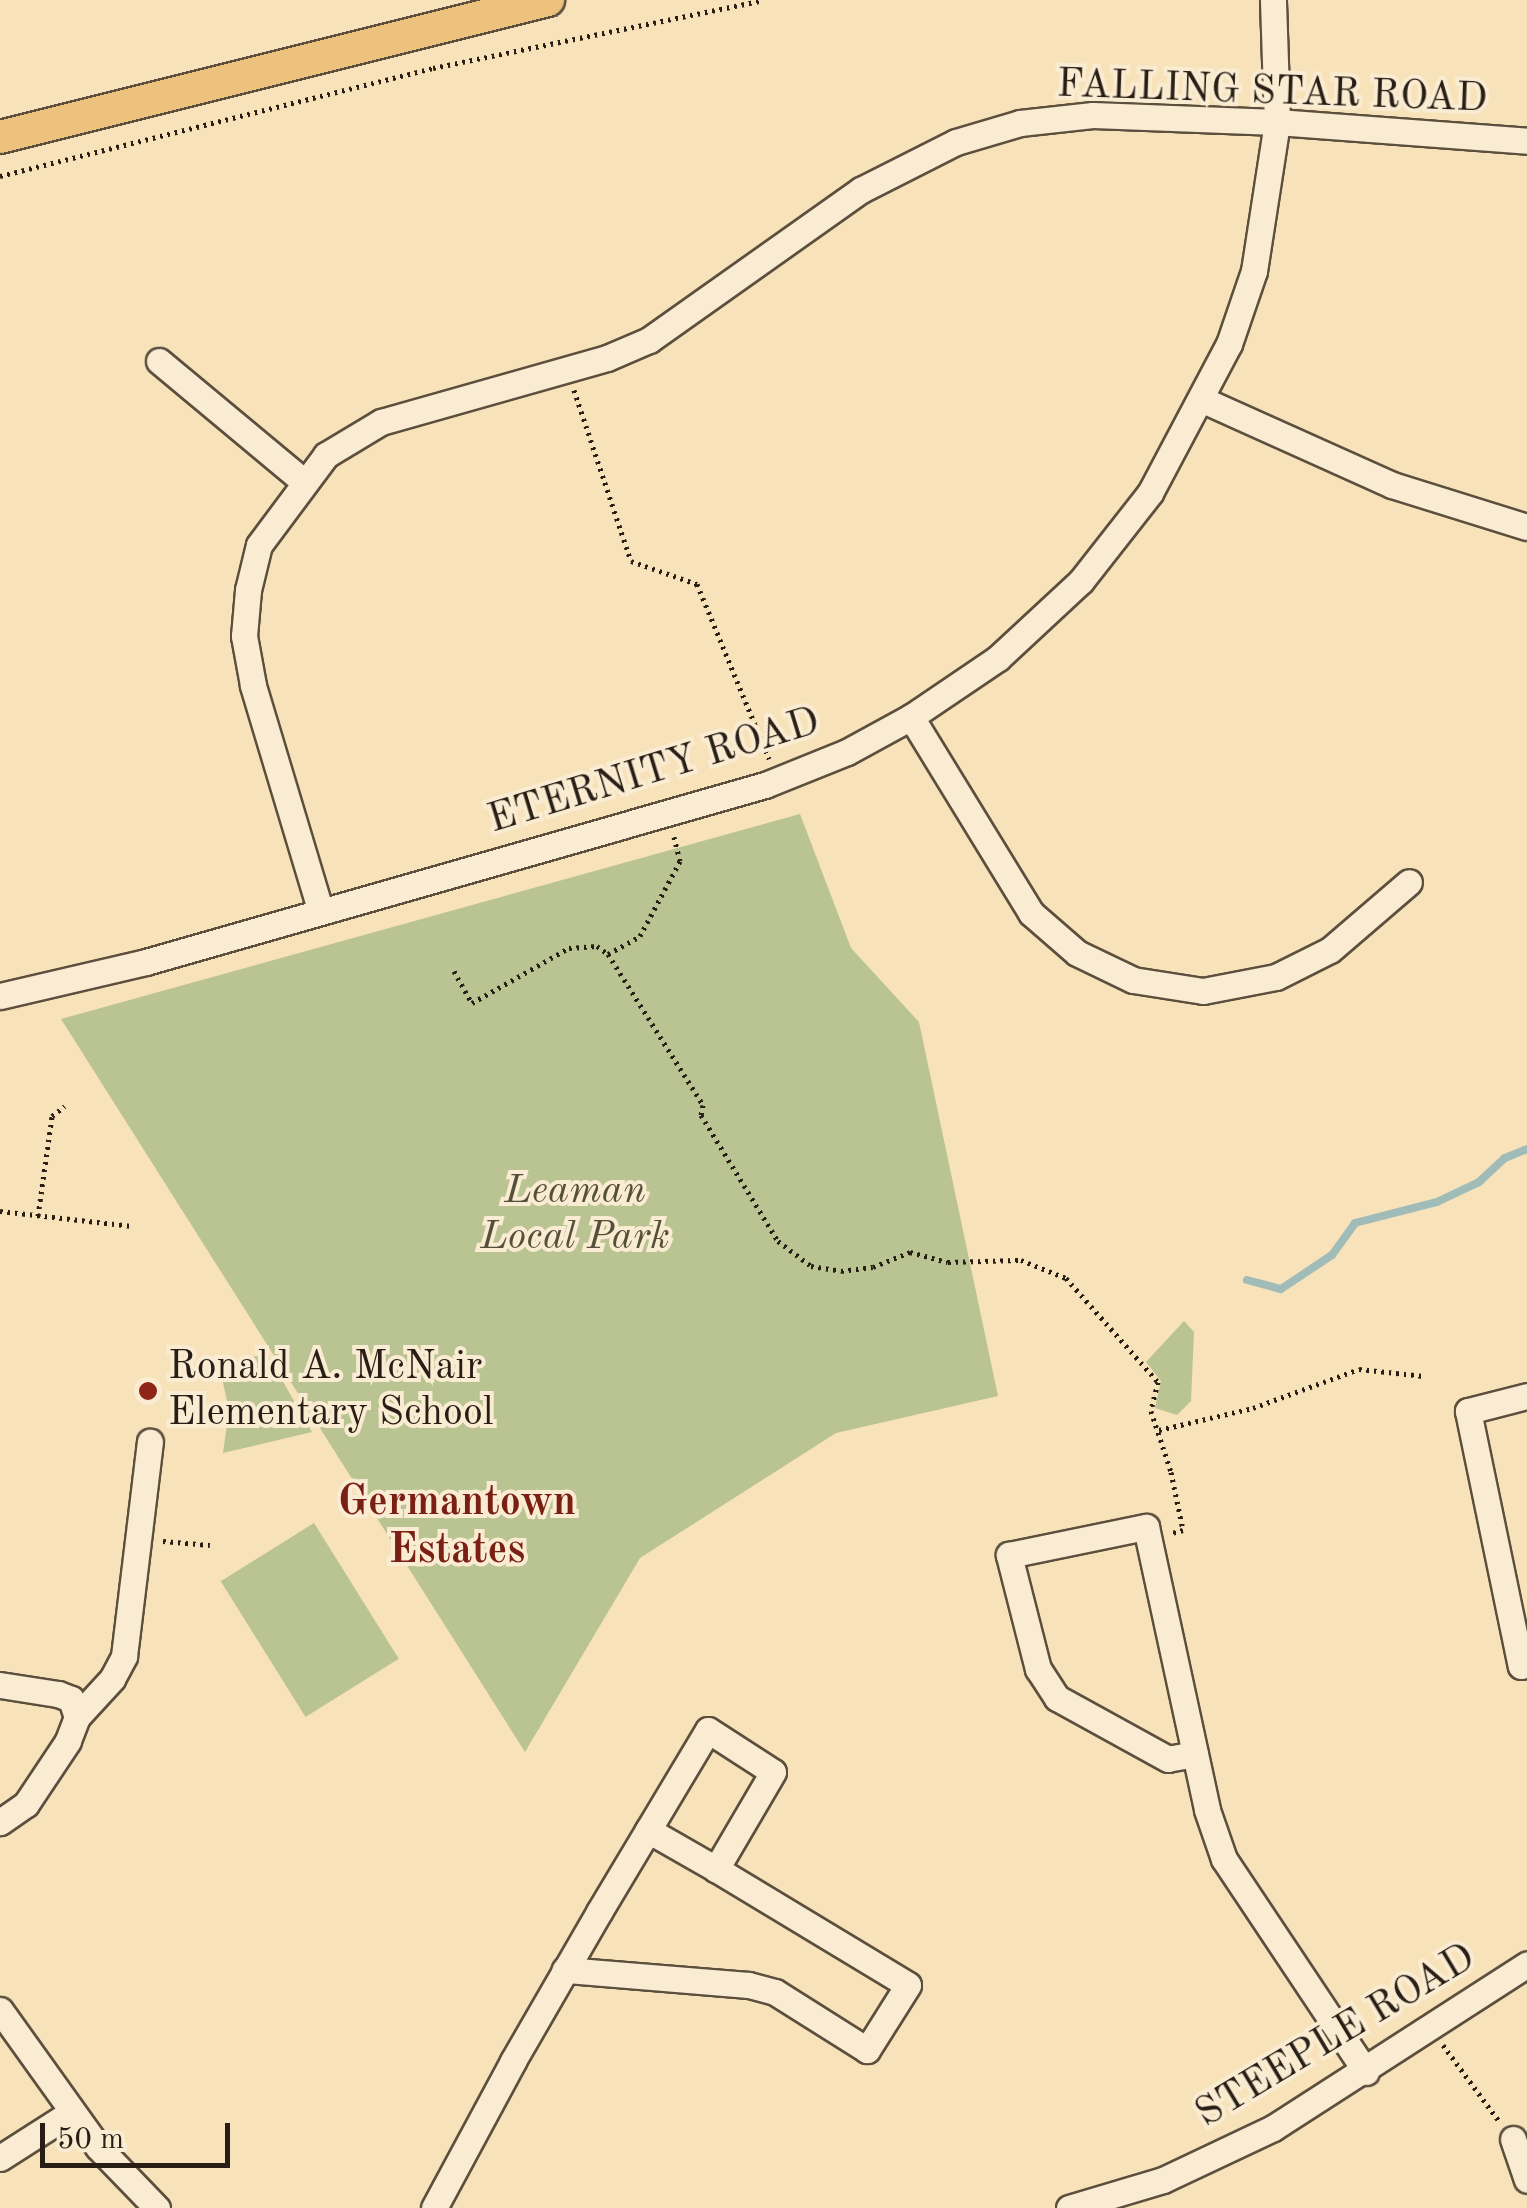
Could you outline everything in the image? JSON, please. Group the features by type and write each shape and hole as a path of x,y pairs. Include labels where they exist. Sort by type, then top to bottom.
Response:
{"main road":[{"path":"0,137 548,0"}],"street":[{"name":"ETERNITY ROAD","path":"0,996 146,962 777,780 848,752 911,717 998,658 1081,581 1150,492 1230,344 1254,271 1277,122 1273,0"},
{"name":"FALLING STAR ROAD","path":"320,909 253,685 244,636 248,590 259,545 326,455 382,422 567,370 648,340 860,190 956,142 1020,123 1093,115 1277,122 1527,141"},
{"path":"158,361 303,481"},
{"path":"1203,400 1392,485 1527,527"},
{"path":"911,717 1031,913 1076,954 1134,980 1203,991 1276,977 1330,950 1409,882"},
{"path":"1527,1396 1468,1410 1521,1666 1527,1664"},
{"path":"0,1822 26,1804 68,1741 77,1717 112,1679 124,1656 150,1442"},
{"path":"1195,1754 1168,1759 1057,1698 1038,1669 1009,1555 1146,1526 1195,1754 1224,1859 1366,2072"},
{"path":"0,1685 58,1694 72,1700 77,1717"},
{"path":"434,2208 566,1970 708,1730 773,1772 716,1869"},
{"path":"566,1970 748,1985 775,1992 867,2050 908,1985 648,1830"},
{"name":"STEEPLE ROAD","path":"1069,2208 1163,2180 1273,2128 1366,2072 1527,1964"},
{"path":"0,2010 98,2147 157,2208"},
{"path":"0,2158 72,2112"},
{"path":"1512,2139 1527,2180"}],"path":[{"path":"0,176 433,68 763,0"},
{"path":"567,370 631,561 697,584 777,780"},
{"path":"608,954 640,936 680,860 667,812"},
{"path":"454,972 472,1003 569,948 597,946 608,954 703,1106 701,1115 778,1241 791,1255 811,1266 841,1271 873,1267 910,1252 948,1262 1021,1260 1066,1278 1158,1382 1151,1411 1183,1530 1148,1538"},
{"path":"38,1216 52,1116 65,1106"},
{"path":"0,1211 132,1226"},
{"path":"1159,1430 1253,1408 1359,1369 1424,1376"},
{"path":"138,1538 210,1545"},
{"path":"1430,2029 1512,2139"}],"green space":[{"name":"Leaman Local Park","path":"800,814 851,948 919,1022 998,1396 836,1433 640,1558 525,1752 61,1019"},
{"path":"1184,1321 1194,1332 1191,1401 1177,1415 1155,1408 1161,1381 1146,1362"},
{"path":"267,1354 312,1432 223,1453 229,1410 219,1364"},
{"path":"314,1523 399,1659 306,1717 221,1581"}],"waterway":[{"path":"1247,1280 1281,1289 1332,1255 1355,1223 1437,1202 1479,1182 1505,1158 1527,1149"}],"place":[{"name":"Ronald A. McNair Elementary School","path":"148,1391"}],"district":[{"name":"Germantown Estates","path":"457,1527"}]}
